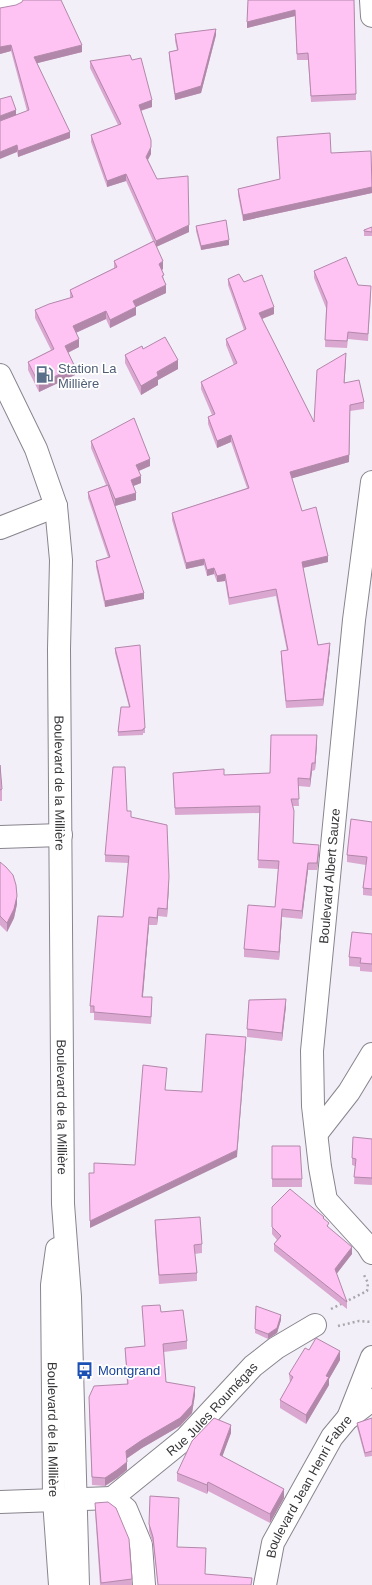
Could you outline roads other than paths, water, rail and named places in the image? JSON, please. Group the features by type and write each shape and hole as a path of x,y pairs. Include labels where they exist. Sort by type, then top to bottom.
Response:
{"street":[{"path":"0,3 13,0"},
{"path":"371,0 372,16"},
{"name":"Boulevard de la Millière","path":"0,375 36,449 56,506 61,560 59,649 63,1204 52,1286 64,1500 60,1585"},
{"name":"Boulevard Albert Sauze","path":"367,1263 367,1245 326,1200 313,1106 312,1051 354,620 372,482"},
{"path":"0,528 56,506"},
{"path":"0,837 60,835"},
{"path":"316,1133 370,1063"},
{"name":"Rue Jules Roumégas","path":"112,1498 186,1438 253,1366 276,1348 315,1325"},
{"path":"347,1419 372,1357"},
{"name":"Boulevard Jean Henri Fabre","path":"265,1585 273,1543 332,1437 347,1419 372,1400"},
{"path":"0,1502 112,1498 126,1509 141,1545 144,1585"},
{"name":"Boulevard de la Millière","path":"64,1500 78,1585"}],"place":[{"name":"Station La Millière","path":"45,375"},
{"name":"Montgrand","path":"85,1370"}]}
